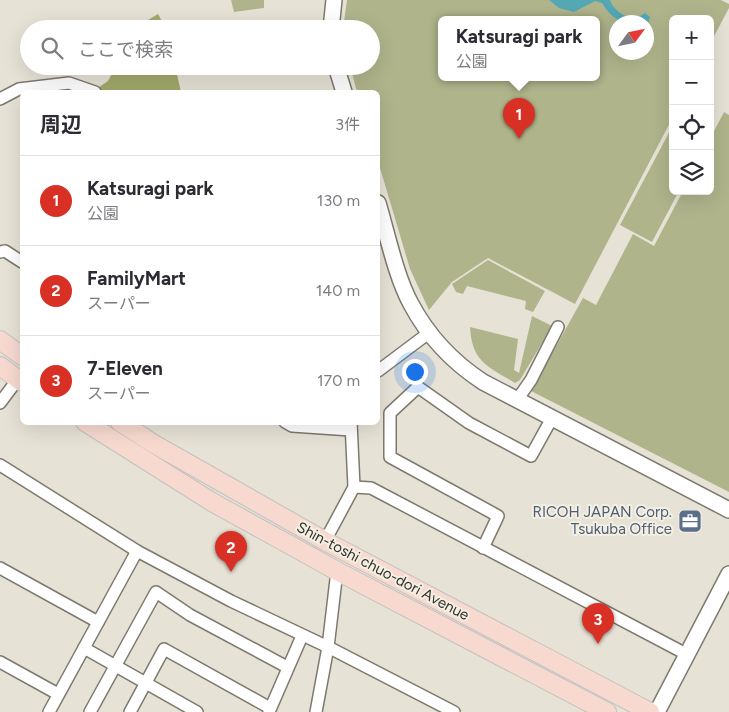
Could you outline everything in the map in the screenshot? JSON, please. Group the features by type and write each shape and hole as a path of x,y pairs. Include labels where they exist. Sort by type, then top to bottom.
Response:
{"main road":[{"path":"0,340 20,355"},
{"path":"0,366 20,380"},
{"name":"Shin-toshi chuo-dori Avenue","path":"90,425 212,502 337,571 606,712"},
{"name":"Shin-toshi chuo-dori Avenue","path":"125,425 154,444 325,541 650,712"}],"street":[{"path":"332,20 334,0"},
{"path":"339,75 343,90"},
{"path":"0,99 19,89 69,83 89,90"},
{"path":"380,209 411,304 430,332 454,360 469,372 517,400 729,510"},
{"path":"0,252 5,252 20,261"},
{"path":"517,400 530,380 558,327"},
{"path":"380,370 430,332"},
{"path":"0,403 20,380"},
{"path":"483,548 498,516 390,457 390,413 418,387 469,423 531,456 552,418"},
{"path":"290,425 351,426 354,487 348,502 325,541"},
{"path":"0,465 137,551 454,712"},
{"path":"354,487 370,488 688,654"},
{"path":"49,712 137,551"},
{"path":"0,568 98,622"},
{"path":"316,712 328,647 337,571"},
{"path":"656,712 729,574"},
{"path":"90,712 156,592 190,615 287,667"},
{"path":"130,712 164,649 270,710 302,636"},
{"path":"84,648 197,712"},
{"path":"0,662 58,694"}],"green space":[{"path":"231,0 264,0 264,8 234,12"},
{"path":"347,0 721,0 729,4 729,8 714,36 714,15 669,15 669,125 575,304 488,258 452,282 429,310 410,269 380,168 380,90 356,90 352,75 380,75 380,20 344,20"},
{"path":"158,14 161,20 148,20"},
{"path":"111,75 177,75 181,90 95,90 108,81"},
{"path":"724,112 729,115 729,492 531,391 583,298 596,305 633,234 654,246 681,195 714,195 714,131"},
{"path":"669,133 669,195 677,195 652,242 620,225"},
{"path":"488,260 545,291 533,312 525,309 526,301 467,286 463,294 456,292 452,284"},
{"path":"532,316 552,326 520,380 515,383 489,367 478,356 471,339 470,327 518,339 514,370 519,373"}],"water":[{"path":"549,0 610,0 623,15 611,15 602,3 595,1 574,12 559,8"}],"place":[{"name":"Katsuragi park","path":"519,139"},
{"name":"RICOH JAPAN Corp. Tsukuba Office","path":"690,521"},
{"name":"FamilyMart","path":"231,572"},
{"name":"7-Eleven","path":"598,644"}]}
